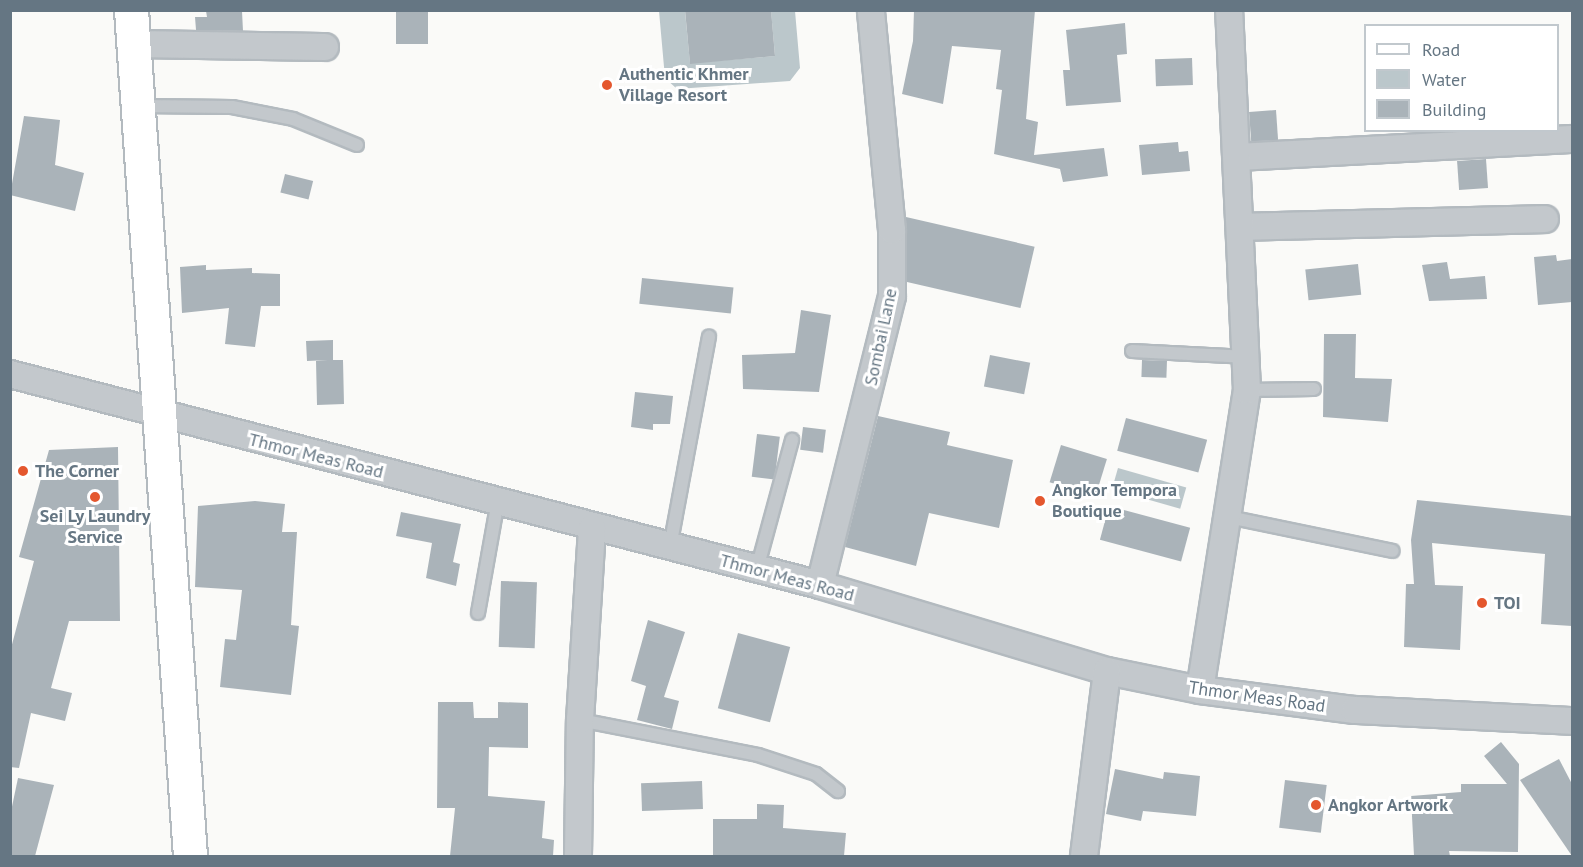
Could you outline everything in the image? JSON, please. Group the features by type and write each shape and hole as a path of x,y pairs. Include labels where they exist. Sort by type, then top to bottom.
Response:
{"street":[{"path":"131,10 190,856"},
{"name":"Sombai Lane","path":"826,566 892,296 892,230 872,10"},
{"path":"1200,690 1229,517 1247,390 1248,357 1229,10"},
{"path":"134,44 325,47"},
{"path":"1237,157 1572,139"},
{"path":"1241,227 1545,219"},
{"name":"Thmor Meas Road","path":"10,374 159,416 757,569 826,566 1107,671 1200,690 1355,710 1572,721"},
{"path":"578,856 580,720 592,528"},
{"path":"1084,856 1107,671"}],"lane":[{"path":"139,106 232,107 293,119 357,145"},
{"path":"670,547 678,520 710,337"},
{"path":"1132,351 1248,357"},
{"path":"1247,390 1314,389"},
{"path":"757,569 762,542 792,440"},
{"path":"478,613 498,501"},
{"path":"1229,517 1394,551"},
{"path":"580,720 758,755 816,774 838,791"}],"water":[{"path":"659,11 685,11 690,63 775,56 771,11 795,11 800,68 790,81 677,89 665,78"},
{"path":"1118,468 1186,488 1180,509 1112,489"}],"building":[{"path":"396,10 428,10 428,44 396,44"},
{"path":"685,10 771,10 775,56 690,64"},
{"path":"914,10 1035,10 1026,119 1038,122 1034,155 1104,148 1108,176 1063,182 1060,169 994,154 1002,90 996,89 1001,50 952,46 943,104 902,94 913,41"},
{"path":"206,11 242,11 243,31 196,30 195,17 207,17"},
{"path":"1125,23 1127,54 1117,55 1121,102 1066,106 1063,70 1070,70 1066,30"},
{"path":"1192,58 1193,85 1156,86 1155,59"},
{"path":"1276,110 1278,140 1251,142 1249,112"},
{"path":"24,116 60,120 55,165 84,173 75,211 10,195"},
{"path":"1178,142 1179,152 1188,151 1190,171 1142,175 1139,145"},
{"path":"1486,159 1488,188 1459,190 1457,161"},
{"path":"285,174 313,181 309,199 280,192"},
{"path":"906,217 1035,247 1020,308 892,278"},
{"path":"1556,255 1557,261 1572,259 1572,302 1538,305 1534,257"},
{"path":"1447,262 1450,279 1485,276 1487,299 1429,301 1422,265"},
{"path":"1358,264 1361,295 1309,300 1305,270"},
{"path":"206,265 206,270 252,268 252,273 280,274 280,306 261,306 255,347 225,344 229,308 182,313 180,267"},
{"path":"642,278 733,288 731,313 639,304"},
{"path":"801,310 831,315 819,392 743,389 742,355 795,353"},
{"path":"1324,334 1356,334 1355,378 1392,379 1388,422 1323,417"},
{"path":"333,340 333,360 343,360 344,404 317,405 316,361 328,360 307,361 306,341"},
{"path":"990,355 1030,363 1024,394 984,386"},
{"path":"1142,360 1167,361 1166,378 1141,377"},
{"path":"635,392 673,396 670,424 653,424 653,430 631,427"},
{"path":"878,416 950,432 947,445 1013,460 999,528 929,513 916,566 845,547"},
{"path":"1126,418 1207,440 1198,473 1117,451"},
{"path":"803,427 826,430 823,453 800,450"},
{"path":"757,434 780,437 775,479 752,477"},
{"path":"1061,445 1107,459 1096,496 1050,482"},
{"path":"118,447 120,621 69,621 51,688 72,693 65,721 31,713 19,768 10,767 10,652 34,561 19,557 49,450"},
{"path":"1417,500 1572,516 1572,626 1541,624 1545,554 1432,543 1435,585 1463,586 1460,650 1404,647 1406,584 1414,584 1411,540"},
{"path":"255,501 285,504 282,532 297,532 291,625 299,626 291,695 220,687 225,639 236,640 242,590 195,587 198,506"},
{"path":"1109,506 1190,528 1181,562 1100,540"},
{"path":"401,512 461,524 453,562 460,564 456,586 426,578 432,543 396,536"},
{"path":"501,581 537,582 535,648 499,647"},
{"path":"648,620 685,632 664,697 679,701 672,729 637,720 646,686 631,681"},
{"path":"738,633 790,647 770,722 718,708"},
{"path":"438,702 473,702 474,718 498,718 498,702 528,703 528,748 489,747 488,796 545,801 542,838 554,840 553,856 450,856 455,808 437,808"},
{"path":"1501,742 1519,764 1518,852 1449,851 1450,856 1414,856 1411,796 1461,792 1461,784 1507,784 1484,756"},
{"path":"1559,759 1572,784 1572,856 1520,780"},
{"path":"1115,769 1163,779 1164,772 1200,776 1196,816 1143,811 1141,821 1106,814"},
{"path":"18,778 54,785 35,856 10,856 10,816"},
{"path":"1285,780 1327,785 1321,833 1279,828"},
{"path":"702,781 703,809 642,811 641,783"},
{"path":"757,804 784,805 783,828 846,833 844,856 713,856 713,819 757,819"}],"place":[{"name":"Authentic Khmer Village Resort","path":"607,85"},
{"name":"The Corner","path":"23,471"},
{"name":"Sei Ly Laundry Service","path":"95,497"},
{"name":"Angkor Tempora Boutique","path":"1040,501"},
{"name":"TOI","path":"1482,603"},
{"name":"Angkor Artwork","path":"1316,805"}]}
